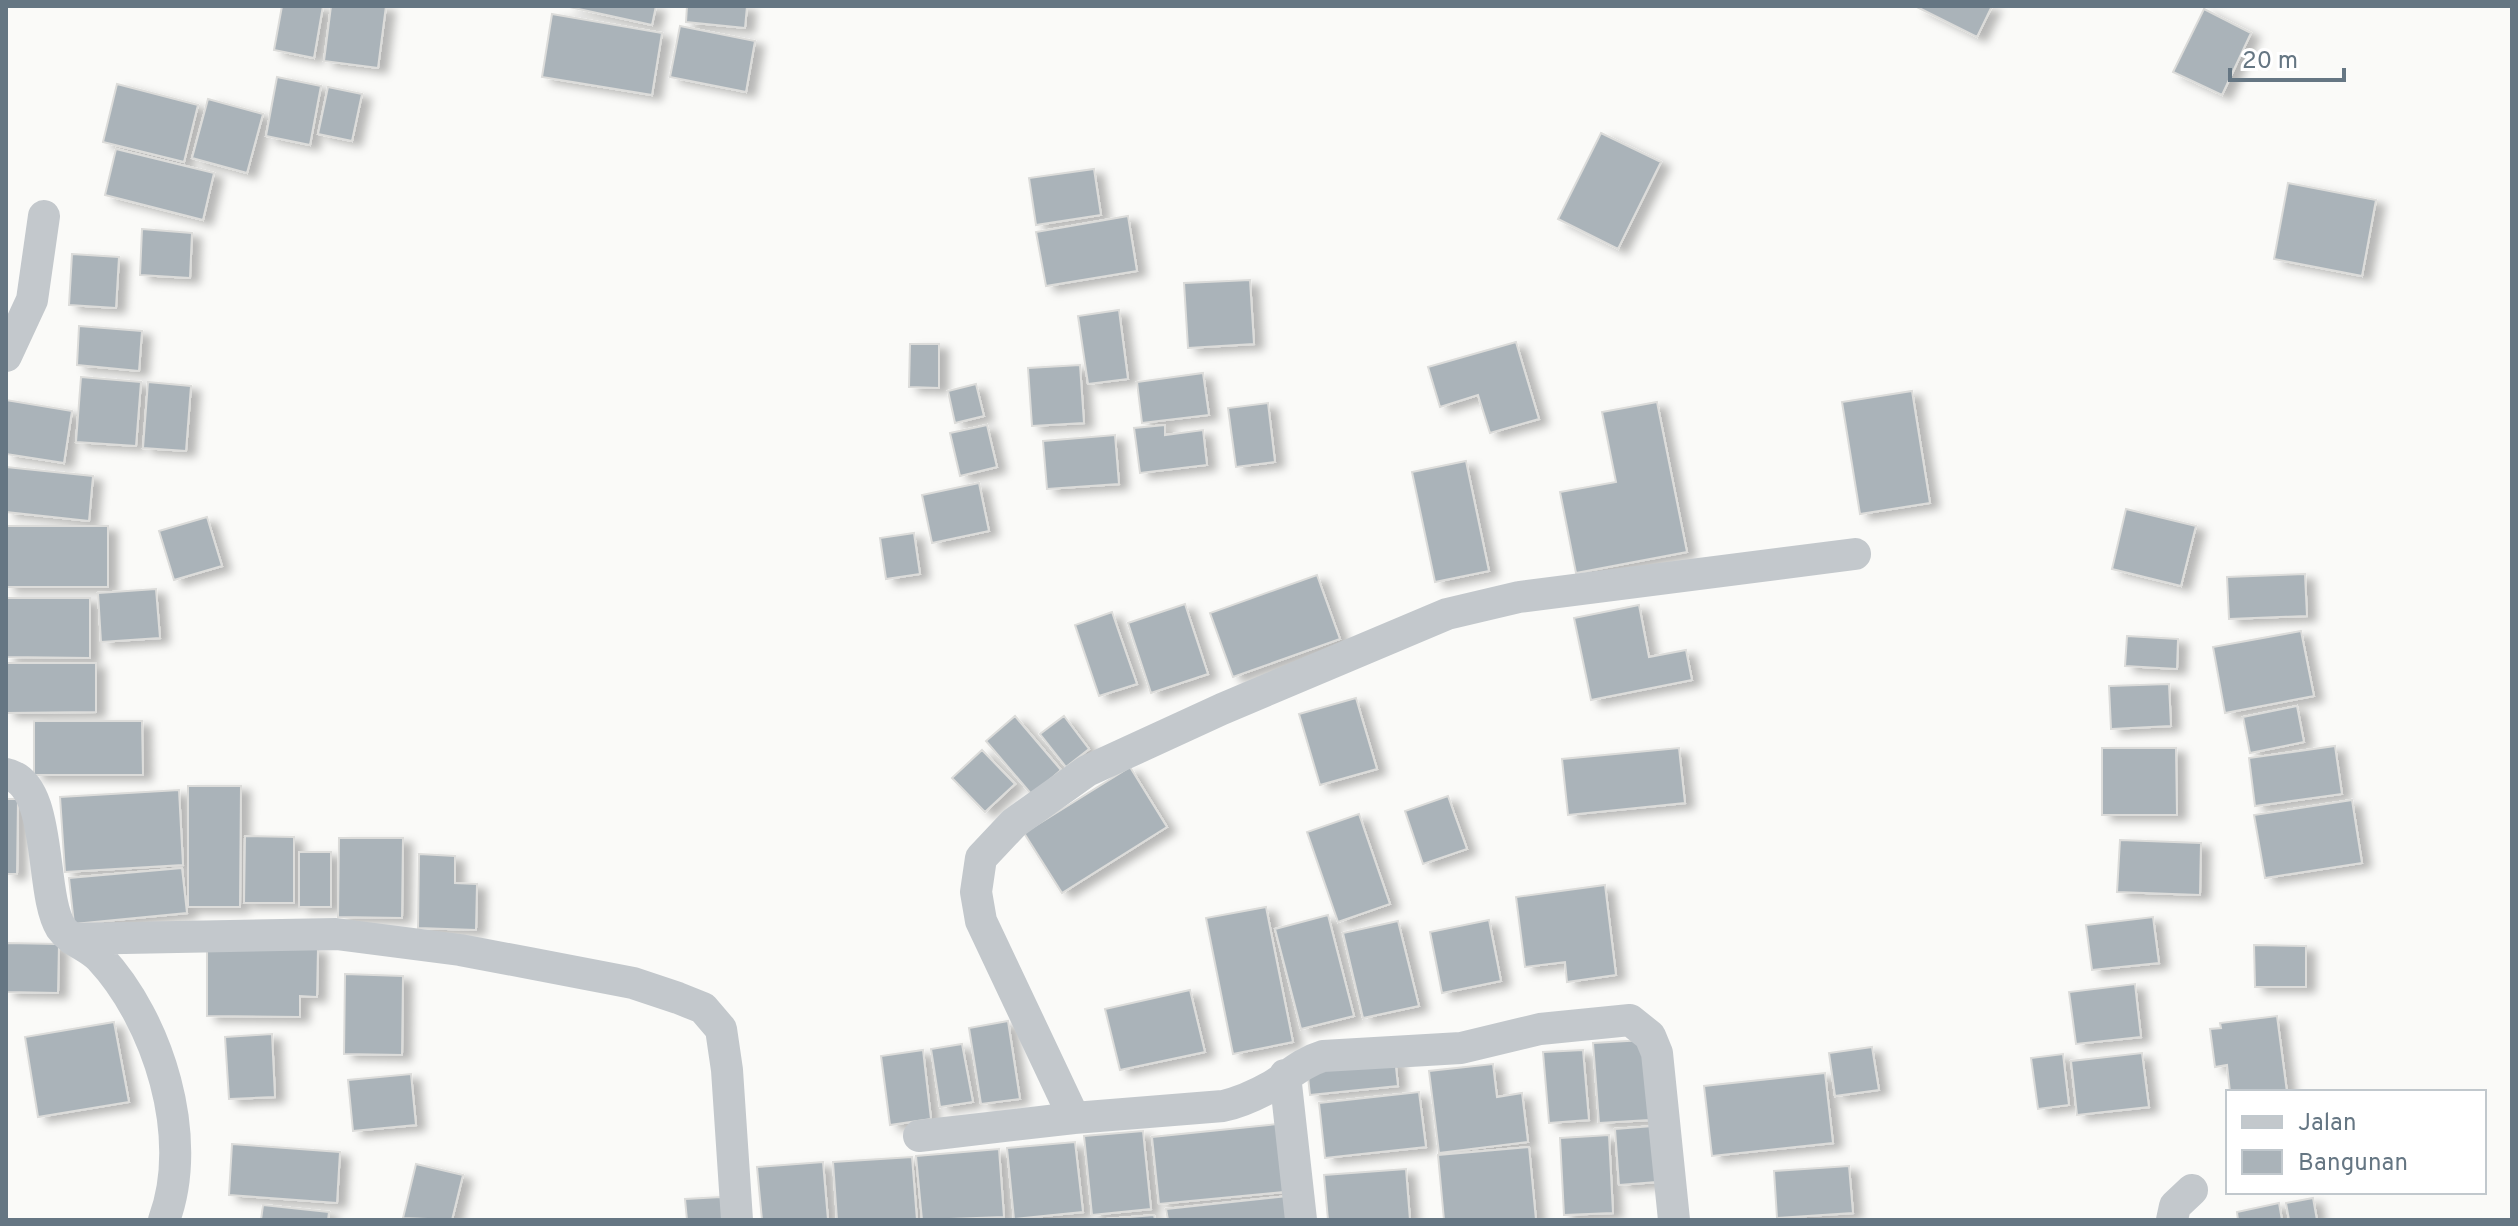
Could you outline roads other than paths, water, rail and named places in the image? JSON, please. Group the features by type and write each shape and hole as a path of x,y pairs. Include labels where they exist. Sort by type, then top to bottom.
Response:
{"street":[{"path":"6,356 32,300 44,216"},
{"path":"1074,1118 981,921 976,892 981,858 1014,823 1087,771 1222,709 1447,614 1519,597 1855,554"},
{"path":"6,774 15,776 28,789 39,816 52,904 61,928 72,939 98,955 133,999 148,1027 172,1115 175,1158 169,1209 164,1220"},
{"path":"72,939 336,934 460,950 633,983 703,1008 721,1029 727,1070 737,1220"},
{"path":"919,1136 1074,1118 1223,1106 1242,1101 1323,1056 1461,1048 1540,1029 1630,1020 1650,1036 1657,1053 1674,1220"},
{"path":"1285,1075 1301,1220"},
{"path":"2172,1220 2175,1206 2192,1190"}]}
